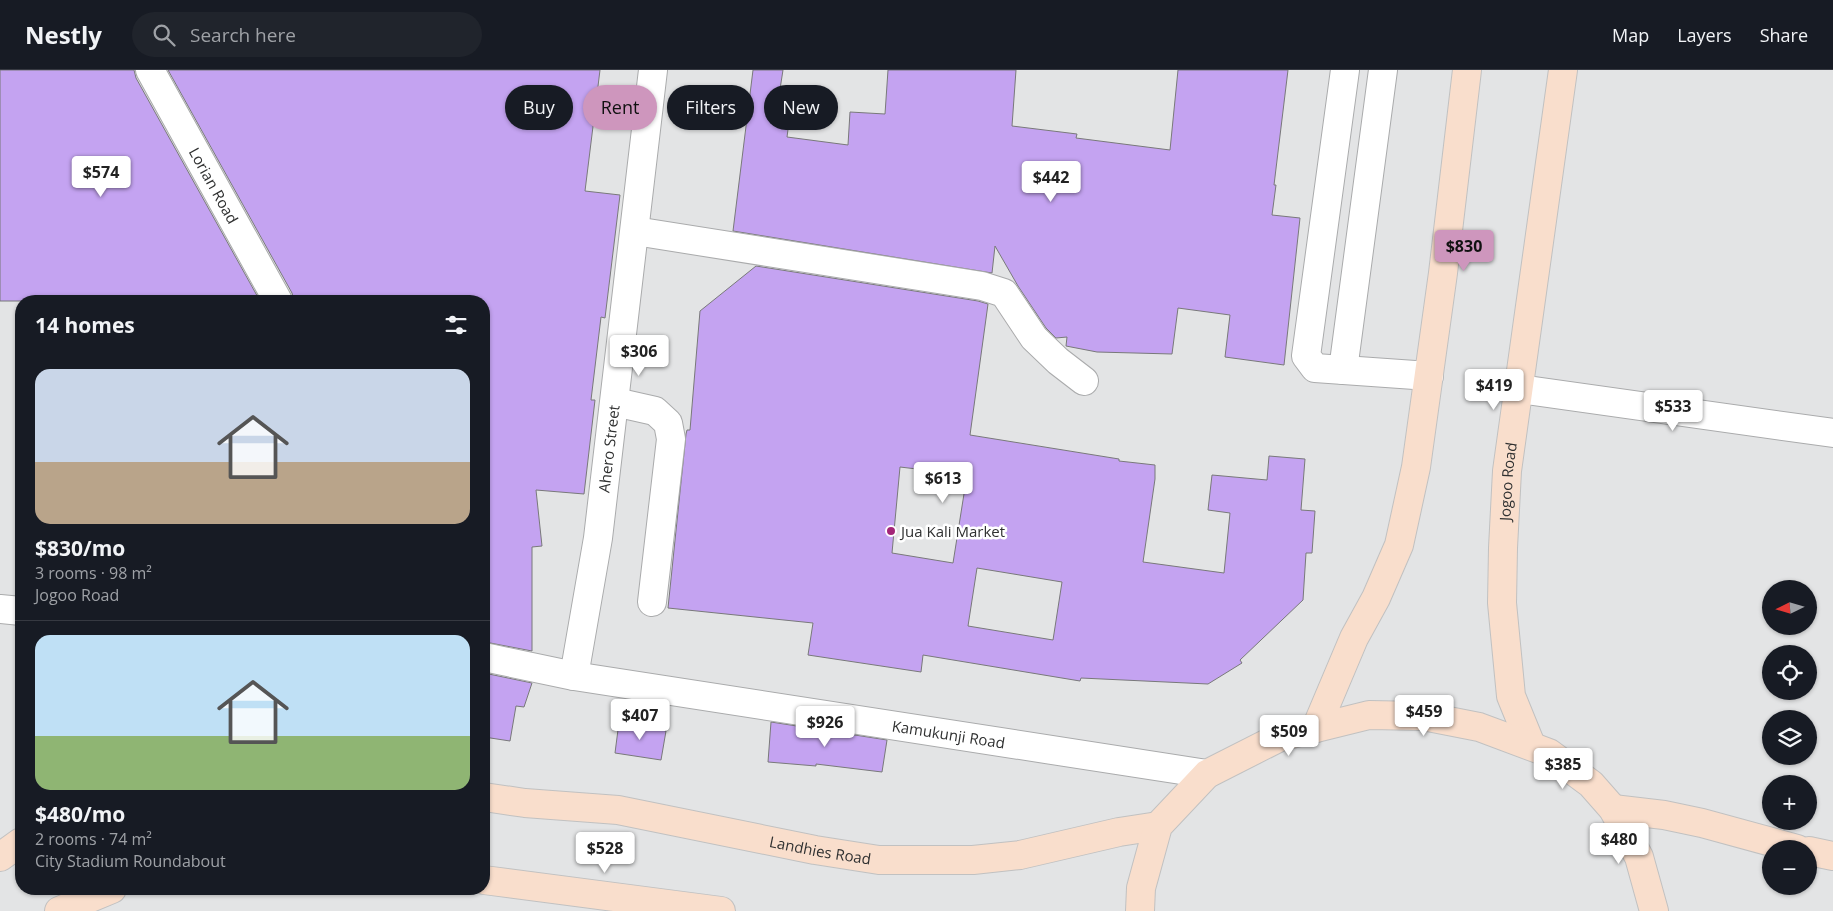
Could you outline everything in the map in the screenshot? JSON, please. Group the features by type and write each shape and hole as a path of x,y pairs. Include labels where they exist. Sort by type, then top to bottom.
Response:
{"main road":[{"path":"1316,728 1354,638 1376,598 1399,545 1416,467 1467,70"},
{"name":"Jogoo Road","path":"1531,745 1511,696 1502,604 1502,548 1507,471 1563,70"},
{"path":"1140,911 1141,888 1158,826 1206,774 1280,737 1369,715 1424,716 1479,728 1549,753 1591,784 1613,810 1639,857 1654,911"},
{"name":"Landhies Road","path":"490,798 525,803 618,810 815,850 879,860 973,860 1020,855 1118,832 1158,826"},
{"path":"1613,810 1664,815 1764,840"},
{"path":"0,857 15,846"},
{"path":"1817,853 1833,856"},
{"path":"490,881 722,911"},
{"path":"59,911 98,895"}],"street":[{"name":"Lorian Road","path":"150,70 275,295"},
{"name":"Ahero Street","path":"574,676 598,538 653,70"},
{"path":"1345,70 1306,356 1315,368 1429,376"},
{"path":"1343,370 1383,70"},
{"path":"635,231 982,286 1004,293 1034,338 1058,361 1084,381"},
{"path":"1519,390 1833,433"},
{"path":"615,402 655,411 668,423 672,439 652,602"},
{"path":"0,609 15,610"},
{"name":"Kamukunji Road","path":"490,658 574,676 1206,774"}],"building":[{"path":"0,70 134,70 136,78 257,295 15,295 15,301 0,301"},
{"path":"168,70 600,70 598,85 583,85 583,130 593,130 585,191 620,195 605,318 601,317 591,400 595,400 584,494 536,490 542,546 532,547 532,651 490,643 490,295 292,295"},
{"path":"753,70 783,70 781,85 764,85 764,130 788,130 787,137 848,145 850,112 885,114 888,70 1016,70 1012,126 1077,134 1076,138 1170,150 1178,70 1288,70 1272,215 1300,218 1284,365 1225,357 1230,315 1178,308 1172,354 1097,352 1066,346 1067,337 1056,338 1046,328 1018,286 995,246 992,273 733,231 746,130 754,130 754,85 751,85"},
{"name":"Jua Kali Market","path":"756,266 988,304 970,435 1119,459 1119,461 1155,465 1155,479 1143,562 1224,573 1230,513 1208,510 1212,475 1267,480 1269,456 1305,459 1301,510 1315,511 1312,553 1306,553 1303,600 1240,660 1242,663 1208,684 1081,678 1080,681 923,655 921,672 808,655 813,623 668,608 686,434 687,430 690,430 700,311","holes":["900,467 967,475 953,563 892,553","977,568 1062,582 1053,640 968,626"]},
{"path":"490,674 532,683 524,707 516,706 510,741 490,738"},
{"path":"619,722 666,731 661,760 615,753"},
{"path":"771,722 887,740 882,772 816,764 816,766 768,762"}],"place":[{"name":"Jua Kali Market","path":"891,531"}]}
